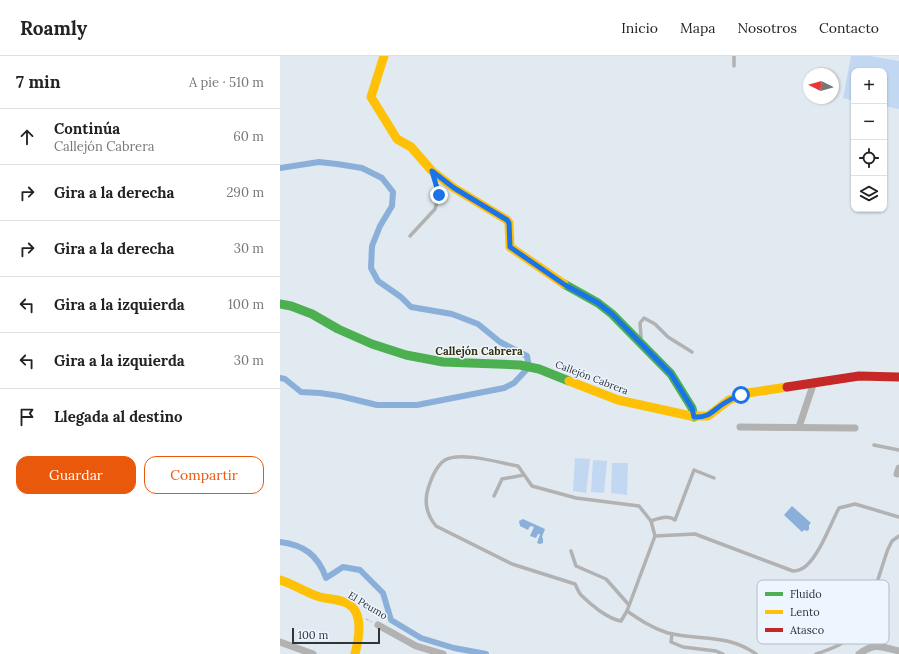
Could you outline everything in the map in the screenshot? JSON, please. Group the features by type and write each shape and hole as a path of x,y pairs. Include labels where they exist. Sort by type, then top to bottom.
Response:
{"street":[{"path":"384,56 371,97 398,139 411,147 432,171 454,188 507,220 509,223 510,247 565,285 598,303 612,314 671,374 692,408 694,417"},
{"name":"Callejón Cabrera","path":"280,304 312,314 338,329 372,344 406,355 443,362 523,365 539,369 618,400 694,417 708,416 724,403 741,395 814,382 866,375 899,377"},
{"path":"799,427 814,382"},
{"path":"740,427 855,428"},
{"name":"El Peumo","path":"280,580 320,597 345,602 353,606 357,614"},
{"path":"355,654 359,628 357,614"},
{"name":"El Peumo","path":"378,624 416,646 443,654"},
{"path":"280,642 313,654"},
{"path":"859,654 869,647 874,646 899,651"}],"lane":[{"path":"734,56 734,66"},
{"path":"410,236 435,209 439,195 432,171"},
{"path":"639,341 641,337 640,323 644,318 655,324 668,337 692,352"},
{"path":"874,445 899,450"},
{"path":"454,458 479,458 518,466 532,486 576,498 639,506 652,520 655,536 627,611 621,621 608,617 580,594 575,584 512,564 436,526 430,519 426,496 433,476 440,465 446,460 454,458"},
{"path":"652,520 664,517 672,517 675,520 694,470 714,478"},
{"path":"494,496 502,479 524,475"},
{"path":"655,536 695,534 793,571 799,571 813,558 839,508 855,504 899,517"},
{"path":"877,580 888,549 892,541 899,536"},
{"path":"571,551 576,566 606,579 629,605"},
{"path":"627,611 643,623 672,634 731,641 756,654"},
{"path":"672,634 671,642 683,647 716,651 723,654"},
{"path":"816,654 841,644"}],"path":[{"name":"El Peumo","path":"357,614 378,624"}],"shaded area":[{"path":"851,56 870,56 899,61 899,109 887,107 887,68 851,68 851,100 843,98"},
{"path":"575,458 590,459 586,493 573,491"},
{"path":"593,460 607,461 604,493 591,492"},
{"path":"612,463 628,463 627,495 611,493"},
{"path":"792,506 811,523 808,531 804,530 802,532 784,515"},
{"path":"523,519 545,529 542,537 543,543 537,543 540,534 538,534 536,538 530,536 534,527 530,526 528,530 520,526 519,521"}],"waterway":[{"path":"280,168 319,162 362,168 382,178 393,192 392,206 380,226 372,246 371,268 378,281 401,297 411,307 452,314 478,324 500,342 527,356 529,367 514,383 504,388 417,405 377,405 340,396 301,392 285,379 280,378"},
{"path":"280,542 289,543 309,552 319,563 326,578 343,567 360,570 383,593 391,620 421,638 454,648 486,654"}],"traffic: fast":[{"path":"564,284 598,303 612,314 671,374 692,408 694,417"},
{"path":"280,304 291,306 312,314 338,329 372,344 406,355 443,362 520,365 539,369 569,381"}],"traffic: slow":[{"path":"384,56 371,97 397,139 411,147 432,171 454,188 507,220 509,223 510,247 564,284"},
{"path":"569,381 618,400 691,416 708,416 729,400 748,393 787,387"},
{"path":"280,580 323,598 341,601 351,606 358,617 359,625 355,654"}],"traffic: jam":[{"path":"787,387 859,376 899,377"}],"district":[{"name":"Callejón Cabrera","path":"479,351"}],"route":[{"path":"439,195 432,171 454,188 507,220 509,223 510,247 565,285 598,303 612,314 671,374 692,408 694,417 708,416 724,403 741,395"}]}
